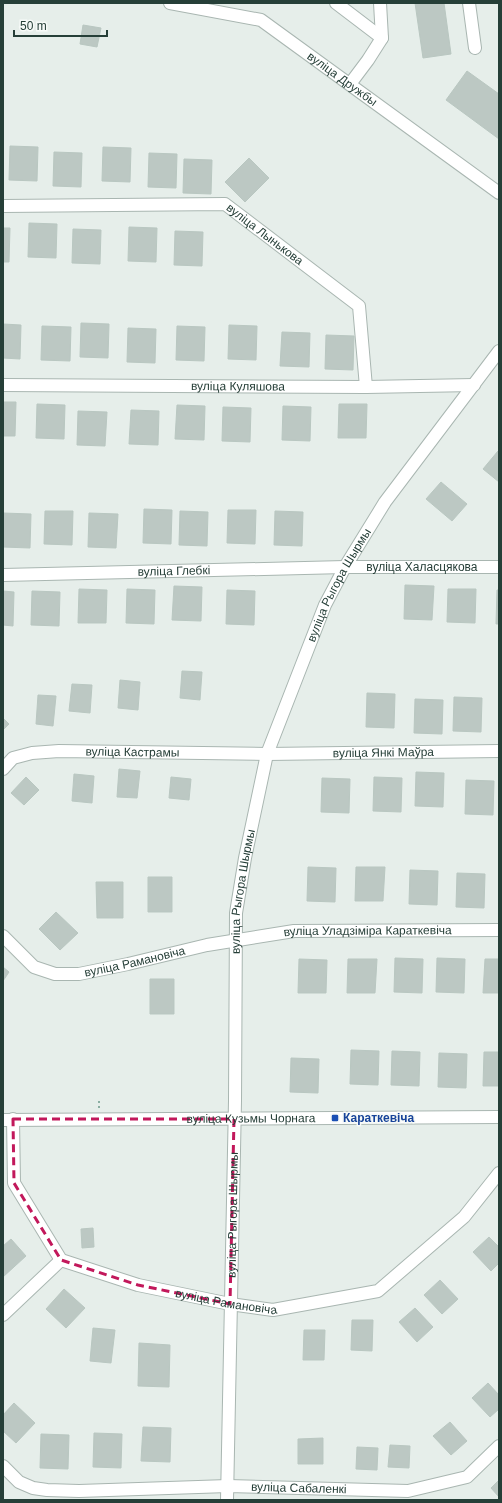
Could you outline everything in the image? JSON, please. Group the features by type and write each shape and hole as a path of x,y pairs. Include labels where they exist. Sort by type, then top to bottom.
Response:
{"street":[{"name":"вуліца Дружбы","path":"170,3 261,20 499,193"},
{"path":"336,3 382,38"},
{"path":"350,84 382,38 380,3"},
{"path":"469,3 475,48"},
{"name":"вуліца Лынькова","path":"3,206 225,204 360,306 366,387"},
{"name":"вуліца Рыгора Шырмы","path":"227,1500 236,913 245,858 267,754 325,605 345,567 385,502 499,351"},
{"name":"вуліца Куляшова","path":"3,385 366,387 474,385"},
{"name":"вуліца Халасцякова","path":"345,567 499,567"},
{"name":"вуліца Глебкі","path":"3,575 345,567"},
{"name":"вуліца Кастрамы","path":"3,769 13,758 32,753 59,751 267,754"},
{"name":"вуліца Янкі Маўра","path":"267,754 499,751"},
{"name":"вуліца Уладзіміра Караткевіча","path":"236,940 294,931 499,930"},
{"name":"вуліца Рамановіча","path":"3,936 34,967 55,974 79,974 207,945 236,940"},
{"name":"вуліца Кузьмы Чорнага","path":"8,1120 499,1117"},
{"path":"3,1316 61,1260 14,1183 8,1120"},
{"name":"вуліца Рамановіча","path":"61,1260 138,1286 230,1304 273,1310 378,1291 464,1218 499,1173"},
{"name":"вуліца Сабаленкі","path":"3,1466 19,1482 33,1488 47,1490 79,1491 228,1486 408,1491 468,1477 499,1446"}],"highlighted area":[{"path":"13,1119 234,1119 230,1304 138,1285 61,1260 14,1183"}],"building":[{"path":"415,3 444,3 451,54 423,58"},
{"path":"83,25 101,28 97,47 80,44"},
{"path":"467,71 499,94 499,139 446,100"},
{"path":"10,146 38,147 37,181 9,180"},
{"path":"103,147 131,148 130,182 102,181"},
{"path":"54,152 82,153 81,187 53,186"},
{"path":"149,153 177,154 176,188 148,187"},
{"path":"249,158 269,178 245,202 225,182"},
{"path":"184,159 212,160 211,194 183,193"},
{"path":"29,223 57,224 56,258 28,257"},
{"path":"129,227 157,228 156,262 128,261"},
{"path":"3,228 10,228 9,262 3,262"},
{"path":"73,229 101,230 100,264 72,263"},
{"path":"175,231 203,232 202,266 174,265"},
{"path":"81,323 109,324 108,358 80,357"},
{"path":"3,324 21,325 20,359 3,358"},
{"path":"229,325 257,326 256,360 228,359"},
{"path":"42,326 71,327 70,361 41,360"},
{"path":"177,326 205,327 204,361 176,360"},
{"path":"128,328 156,329 155,363 127,362"},
{"path":"282,332 310,333 309,367 280,366"},
{"path":"326,335 354,336 353,370 325,369"},
{"path":"3,402 16,402 15,436 3,436"},
{"path":"37,404 65,405 64,439 36,438"},
{"path":"339,404 367,404 366,438 338,438"},
{"path":"177,405 205,406 204,440 175,439"},
{"path":"283,406 311,407 310,441 282,440"},
{"path":"223,407 251,408 250,442 222,441"},
{"path":"131,410 159,411 158,445 129,444"},
{"path":"78,411 107,412 105,446 77,445"},
{"path":"498,451 499,452 499,482 483,469"},
{"path":"441,482 467,504 452,521 426,499"},
{"path":"144,509 172,510 171,544 143,543"},
{"path":"228,510 256,510 255,544 227,543"},
{"path":"45,511 73,511 72,545 44,544"},
{"path":"180,511 208,512 207,546 179,545"},
{"path":"275,511 303,512 302,546 274,545"},
{"path":"3,513 31,514 30,548 3,547"},
{"path":"89,513 118,514 116,548 88,547"},
{"path":"405,585 434,586 432,620 404,619"},
{"path":"174,586 202,587 201,621 172,620"},
{"path":"79,589 107,590 106,623 78,623"},
{"path":"127,589 155,590 154,624 126,623"},
{"path":"448,589 476,589 475,623 447,622"},
{"path":"227,590 255,591 254,625 226,624"},
{"path":"497,590 499,590 499,624 496,624"},
{"path":"3,591 14,592 13,626 3,625"},
{"path":"32,591 60,592 59,626 31,625"},
{"path":"182,671 202,672 200,700 180,698"},
{"path":"120,680 140,682 138,710 118,708"},
{"path":"72,684 92,685 90,713 69,711"},
{"path":"367,693 395,694 394,728 366,727"},
{"path":"38,695 56,696 53,726 36,724"},
{"path":"454,697 482,698 481,732 453,731"},
{"path":"415,699 443,700 442,734 414,733"},
{"path":"3,718 9,724 3,730"},
{"path":"119,769 140,771 137,798 117,797"},
{"path":"416,772 444,773 443,807 415,806"},
{"path":"74,774 94,776 92,803 72,801"},
{"path":"26,777 39,790 24,805 11,793"},
{"path":"171,777 191,779 189,800 169,798"},
{"path":"374,777 402,778 401,812 373,811"},
{"path":"322,778 350,779 349,813 321,812"},
{"path":"466,780 494,781 493,815 465,814"},
{"path":"308,867 336,868 335,902 307,901"},
{"path":"356,867 385,867 383,901 355,901"},
{"path":"410,870 438,871 437,905 409,904"},
{"path":"457,873 485,874 484,908 456,907"},
{"path":"148,877 172,877 172,912 148,912"},
{"path":"96,882 123,882 123,918 97,918"},
{"path":"56,912 78,933 60,950 39,929"},
{"path":"395,958 423,959 422,993 394,992"},
{"path":"437,958 465,959 464,993 436,992"},
{"path":"299,959 327,960 326,993 298,993"},
{"path":"348,959 377,959 375,993 347,993"},
{"path":"485,959 499,959 499,993 483,993"},
{"path":"3,967 9,972 3,981"},
{"path":"150,979 174,979 174,1014 150,1014"},
{"path":"351,1050 379,1051 378,1085 350,1084"},
{"path":"392,1051 420,1052 419,1086 391,1085"},
{"path":"484,1052 499,1052 499,1086 483,1086"},
{"path":"439,1053 467,1054 466,1088 438,1087"},
{"path":"291,1058 319,1059 318,1093 290,1092"},
{"path":"93,1228 94,1247 82,1248 81,1229"},
{"path":"489,1237 499,1247 499,1263 491,1271 473,1252"},
{"path":"11,1239 26,1256 3,1277 3,1246"},
{"path":"440,1280 458,1299 442,1314 424,1295"},
{"path":"64,1289 85,1308 66,1328 46,1309"},
{"path":"415,1308 433,1327 417,1342 399,1322"},
{"path":"352,1320 373,1320 372,1351 351,1350"},
{"path":"93,1328 115,1330 111,1363 90,1361"},
{"path":"304,1330 325,1330 324,1360 303,1360"},
{"path":"139,1343 170,1345 169,1387 138,1386"},
{"path":"488,1383 499,1395 499,1409 490,1417 472,1398"},
{"path":"14,1403 35,1423 16,1443 3,1431 3,1415"},
{"path":"450,1422 467,1441 451,1455 433,1436"},
{"path":"143,1427 171,1428 170,1462 141,1461"},
{"path":"94,1433 122,1434 121,1468 93,1467"},
{"path":"41,1434 69,1435 68,1469 40,1468"},
{"path":"323,1438 323,1464 298,1464 298,1439"},
{"path":"390,1445 410,1446 409,1468 388,1467"},
{"path":"357,1447 378,1448 377,1470 356,1469"},
{"path":"499,1480 499,1497 491,1488"}],"place":[{"name":"Караткевіча","path":"335,1118"}]}
